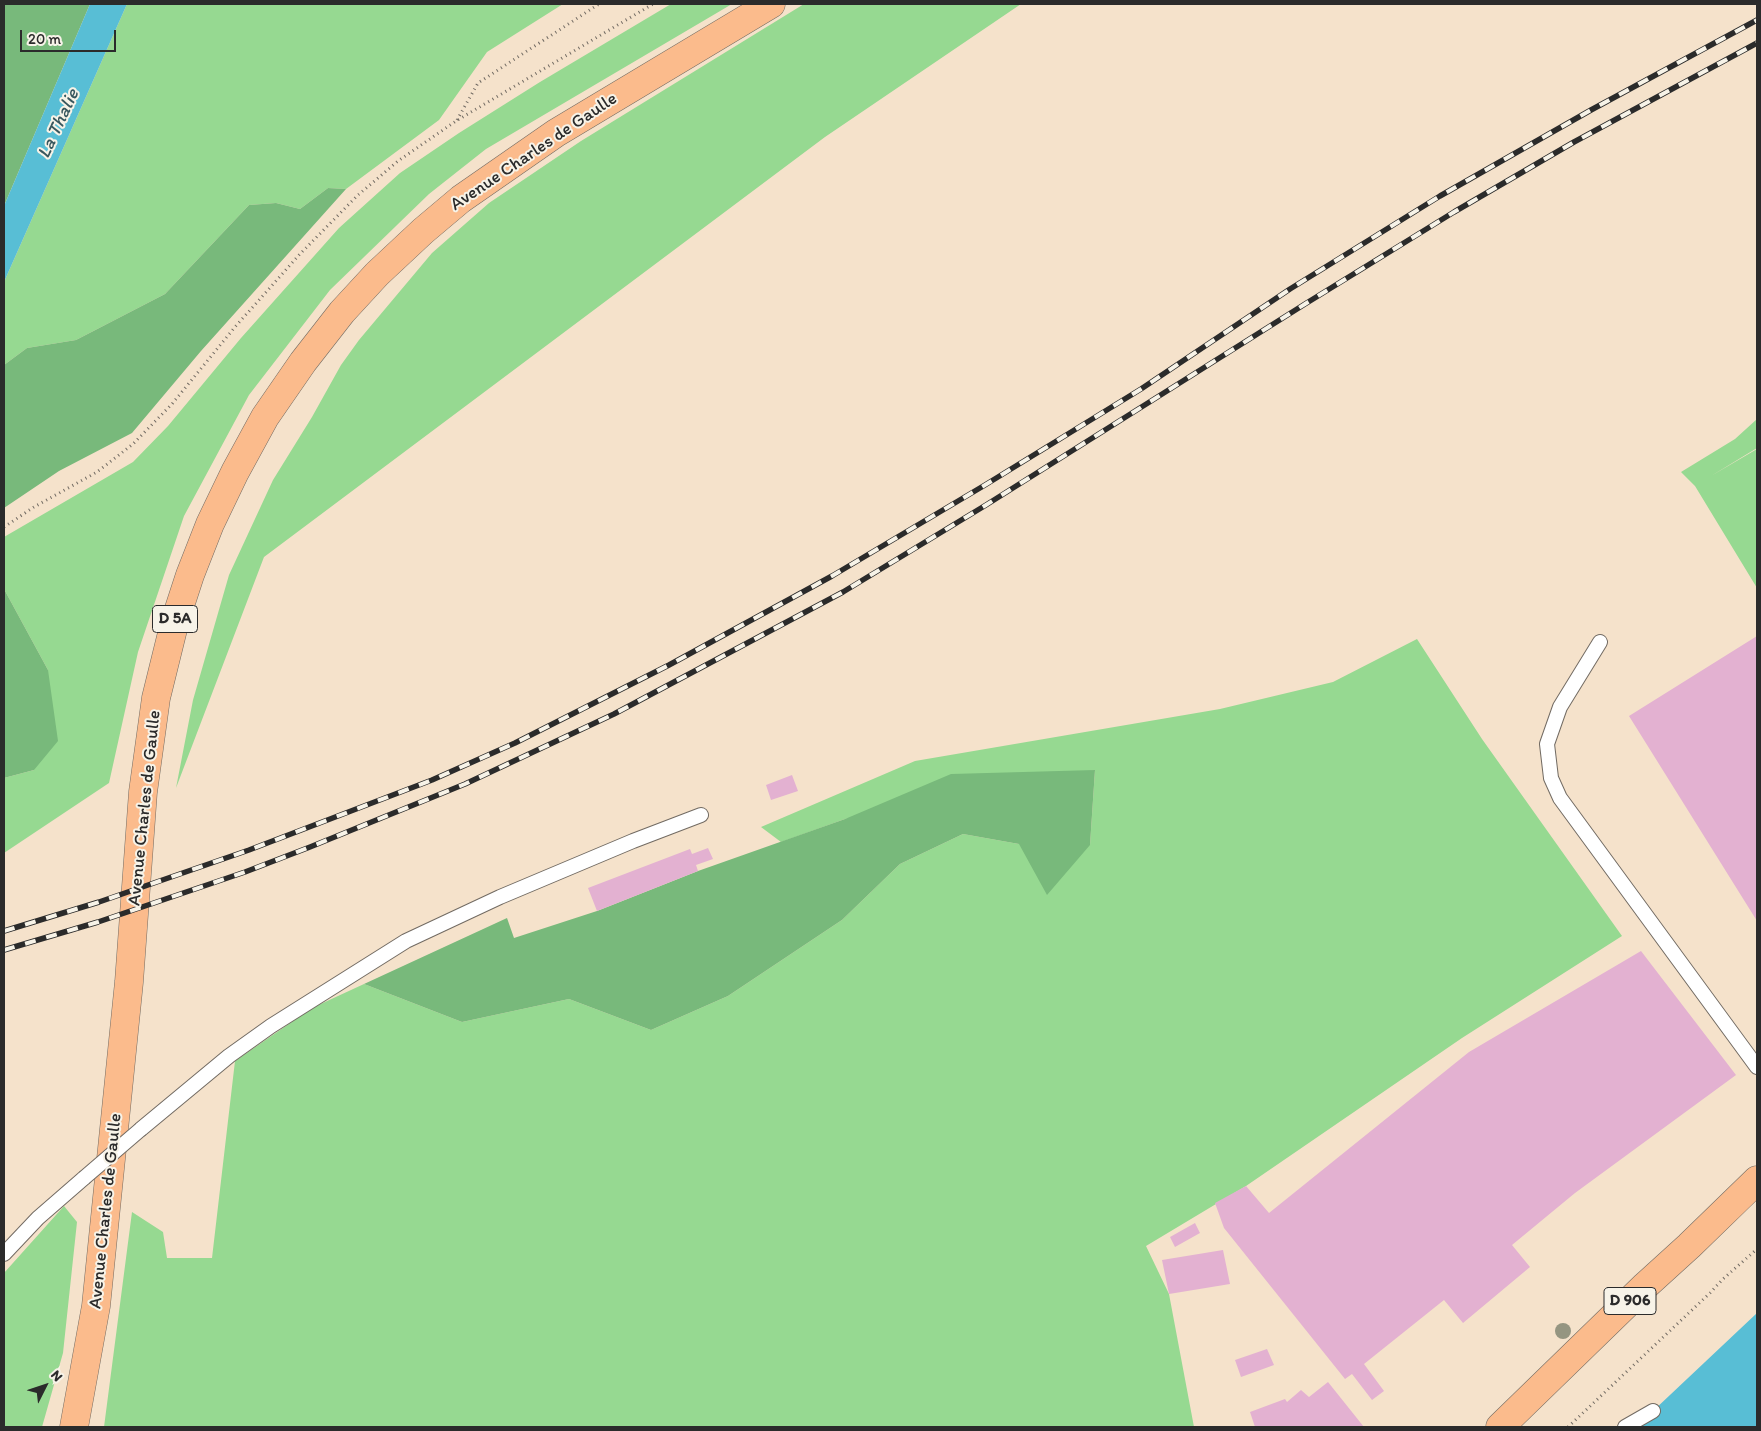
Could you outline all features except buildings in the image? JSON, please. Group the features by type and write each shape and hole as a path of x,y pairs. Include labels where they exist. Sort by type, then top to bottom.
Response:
{"main road":[{"name":"Avenue Charles de Gaulle","path":"74,1427 96,1306 128,991 142,792 156,698 175,622 190,574 210,524 235,472 265,417 303,362 342,312 377,274 423,231 461,198 556,133 771,4"},
{"name":"D 906","path":"1500,1427 1757,1180"}],"lane":[{"path":"1600,642 1560,708 1547,744 1550,778 1560,798 1757,1067"},
{"path":"4,1254 38,1218 141,1129 229,1056 271,1026 406,941 500,897 633,841 701,815"},
{"path":"1625,1427 1653,1411"}],"path":[{"path":"456,121 478,84 598,4"},
{"path":"4,527 34,507 97,472 133,444 172,404 235,327 300,254 358,195 398,161 456,121 653,4"},
{"path":"1568,1427 1757,1249"}],"green space":[{"path":"4,4 90,4 4,206"},
{"path":"127,4 563,4 487,52 439,120 346,189 328,188 300,209 276,203 249,205 165,294 76,340 27,348 4,365 4,282"},
{"path":"671,4 732,4 486,149 429,194 330,290 249,395 184,516 138,652 109,783 4,853 4,778 34,770 48,670 4,589 4,537 133,462 168,426 241,338 339,228 400,173 540,82"},
{"path":"804,4 1021,4 825,137 264,557 176,788 193,700 229,575 273,480 312,417 341,365 359,340 432,253 489,203 581,141"},
{"path":"328,188 346,189 201,351 132,433 59,471 4,508 4,365 27,348 76,340 165,294 249,205 276,203 300,209"},
{"path":"1757,419 1757,448 1711,476 1757,449 1757,588 1695,486 1681,472 1735,439"},
{"path":"4,589 48,670 58,741 34,770 4,778"},
{"path":"1417,639 1482,739 1622,936 1462,1038 1246,1186 1146,1246 1169,1294 1194,1427 104,1427 132,1212 163,1232 167,1258 212,1258 235,1061 312,1008 364,984 462,1022 569,999 651,1030 728,996 842,920 900,864 963,834 1019,844 1090,845 1095,770 845,819 781,842 761,827 915,761 1220,709 1333,682"},
{"path":"1095,770 1090,845 1047,895 1019,844 963,834 900,864 842,920 728,996 651,1030 569,999 462,1022 364,984 507,918 514,938 597,911 698,871 845,819 951,774"},
{"path":"64,1206 77,1222 63,1353 42,1427 4,1427 4,1273"}],"water":[{"name":"La Thalie","path":"90,4 127,4 4,282 4,206"},
{"path":"1757,1313 1757,1427 1638,1427 1653,1411"}],"railway":[{"path":"4,931 99,902 249,850 432,780 515,743 669,665 832,576 985,485 1141,389 1290,289 1440,196 1591,110 1757,20"},
{"path":"4,950 98,922 245,872 310,847 465,784 614,714 843,592 986,505 1454,212 1574,142 1757,43"}]}
